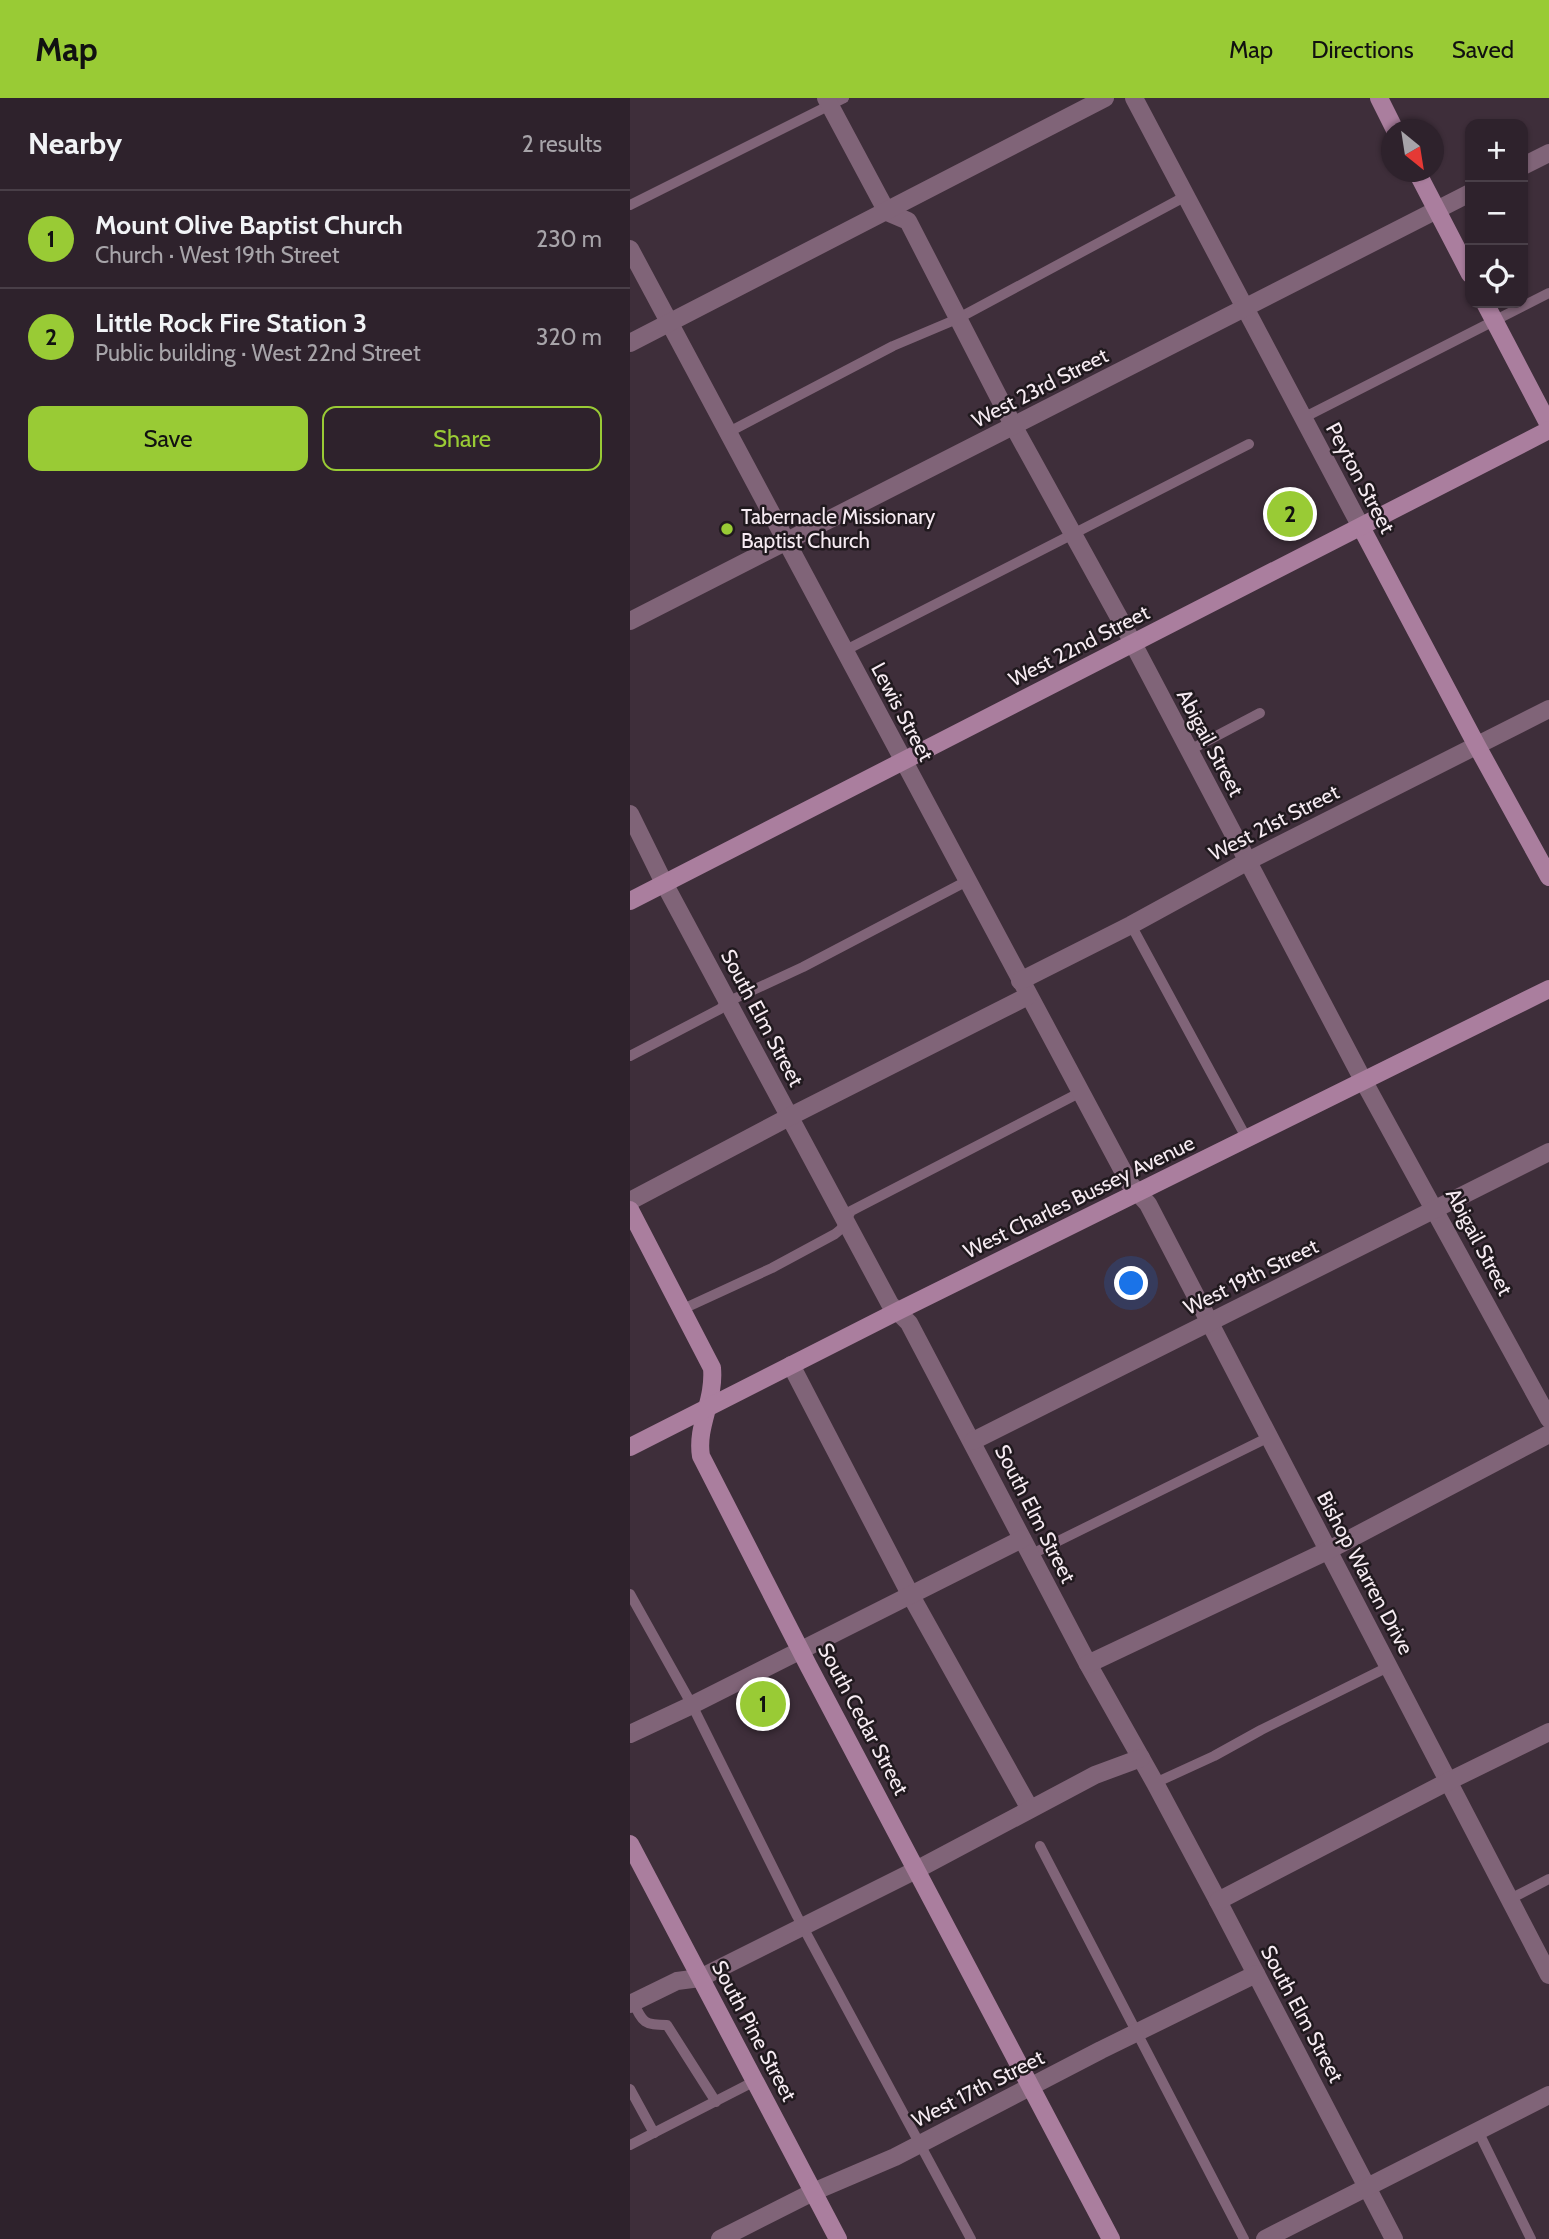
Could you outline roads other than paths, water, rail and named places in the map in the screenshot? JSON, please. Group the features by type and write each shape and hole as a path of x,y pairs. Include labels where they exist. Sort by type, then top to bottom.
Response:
{"street":[{"name":"Peyton Street","path":"1134,98 1549,877"},
{"path":"1379,98 1390,119"},
{"path":"630,342 887,212 1100,99"},
{"name":"Abigail Street","path":"833,100 887,212 908,220 957,319 1363,1080 1549,1419"},
{"path":"1528,164 1549,153"},
{"path":"1422,182 1465,264"},
{"name":"West 23rd Street","path":"630,621 1465,196"},
{"name":"Lewis Street","path":"630,248 1024,988 1130,1184 1140,1193"},
{"path":"1488,308 1549,428"},
{"name":"West 22nd Street","path":"630,901 1549,428"},
{"name":"West 21st Street","path":"630,1201 1024,988 1130,925 1248,861 1549,709"},
{"name":"South Elm Street","path":"630,814 727,1002 890,1304 909,1323 973,1441 1026,1547 1218,1901 1394,2239"},
{"name":"West Charles Bussey Avenue","path":"630,1447 898,1311 1549,989"},
{"name":"West 19th Street","path":"973,1441 1549,1152"},
{"name":"Bishop Warren Drive","path":"1140,1193 1549,1975"},
{"name":"South Cedar Street","path":"630,1210 712,1368 709,1406 699,1443 701,1456 1111,2239"},
{"path":"791,1365 910,1594 1030,1809"},
{"path":"1088,1664 1327,1551 1549,1434"},
{"path":"630,1734 801,1651 910,1594 1026,1547"},
{"path":"1218,1901 1549,1732"},
{"path":"632,2003 677,1981 700,1978 918,1869 1095,1775 1141,1758"},
{"name":"South Pine Street","path":"630,1844 634,1863 700,1978 838,2239"},
{"name":"West 17th Street","path":"720,2239 813,2192 922,2144 1136,2032 1256,1974"},
{"path":"1265,2239 1549,2095"}],"lane":[{"path":"630,205 833,100"},
{"path":"727,433 893,346 957,319 1186,197"},
{"path":"1303,418 1549,293"},
{"path":"844,651 1249,444"},
{"path":"1188,751 1260,713"},
{"path":"630,1056 720,1009 727,1002 803,967 967,881"},
{"path":"1130,925 1247,1139"},
{"path":"683,1309 772,1268 835,1234 851,1211 1081,1092"},
{"path":"1026,1547 1269,1437"},
{"path":"630,1594 692,1705 803,1926 971,2239"},
{"path":"1155,1783 1214,1756 1388,1667"},
{"path":"1040,1846 1244,2239"},
{"path":"1508,1900 1549,1879"},
{"path":"632,2003 642,2020 652,2026 667,2025 718,2101"},
{"path":"630,2145 755,2081"},
{"path":"630,2089 653,2133"},
{"path":"1478,2131 1531,2239"}],"place":[{"name":"Little Rock Fire Station 3","path":"1290,514"},
{"name":"Tabernacle Missionary Baptist Church","path":"727,529"},
{"name":"Mount Olive Baptist Church","path":"763,1704"}]}
